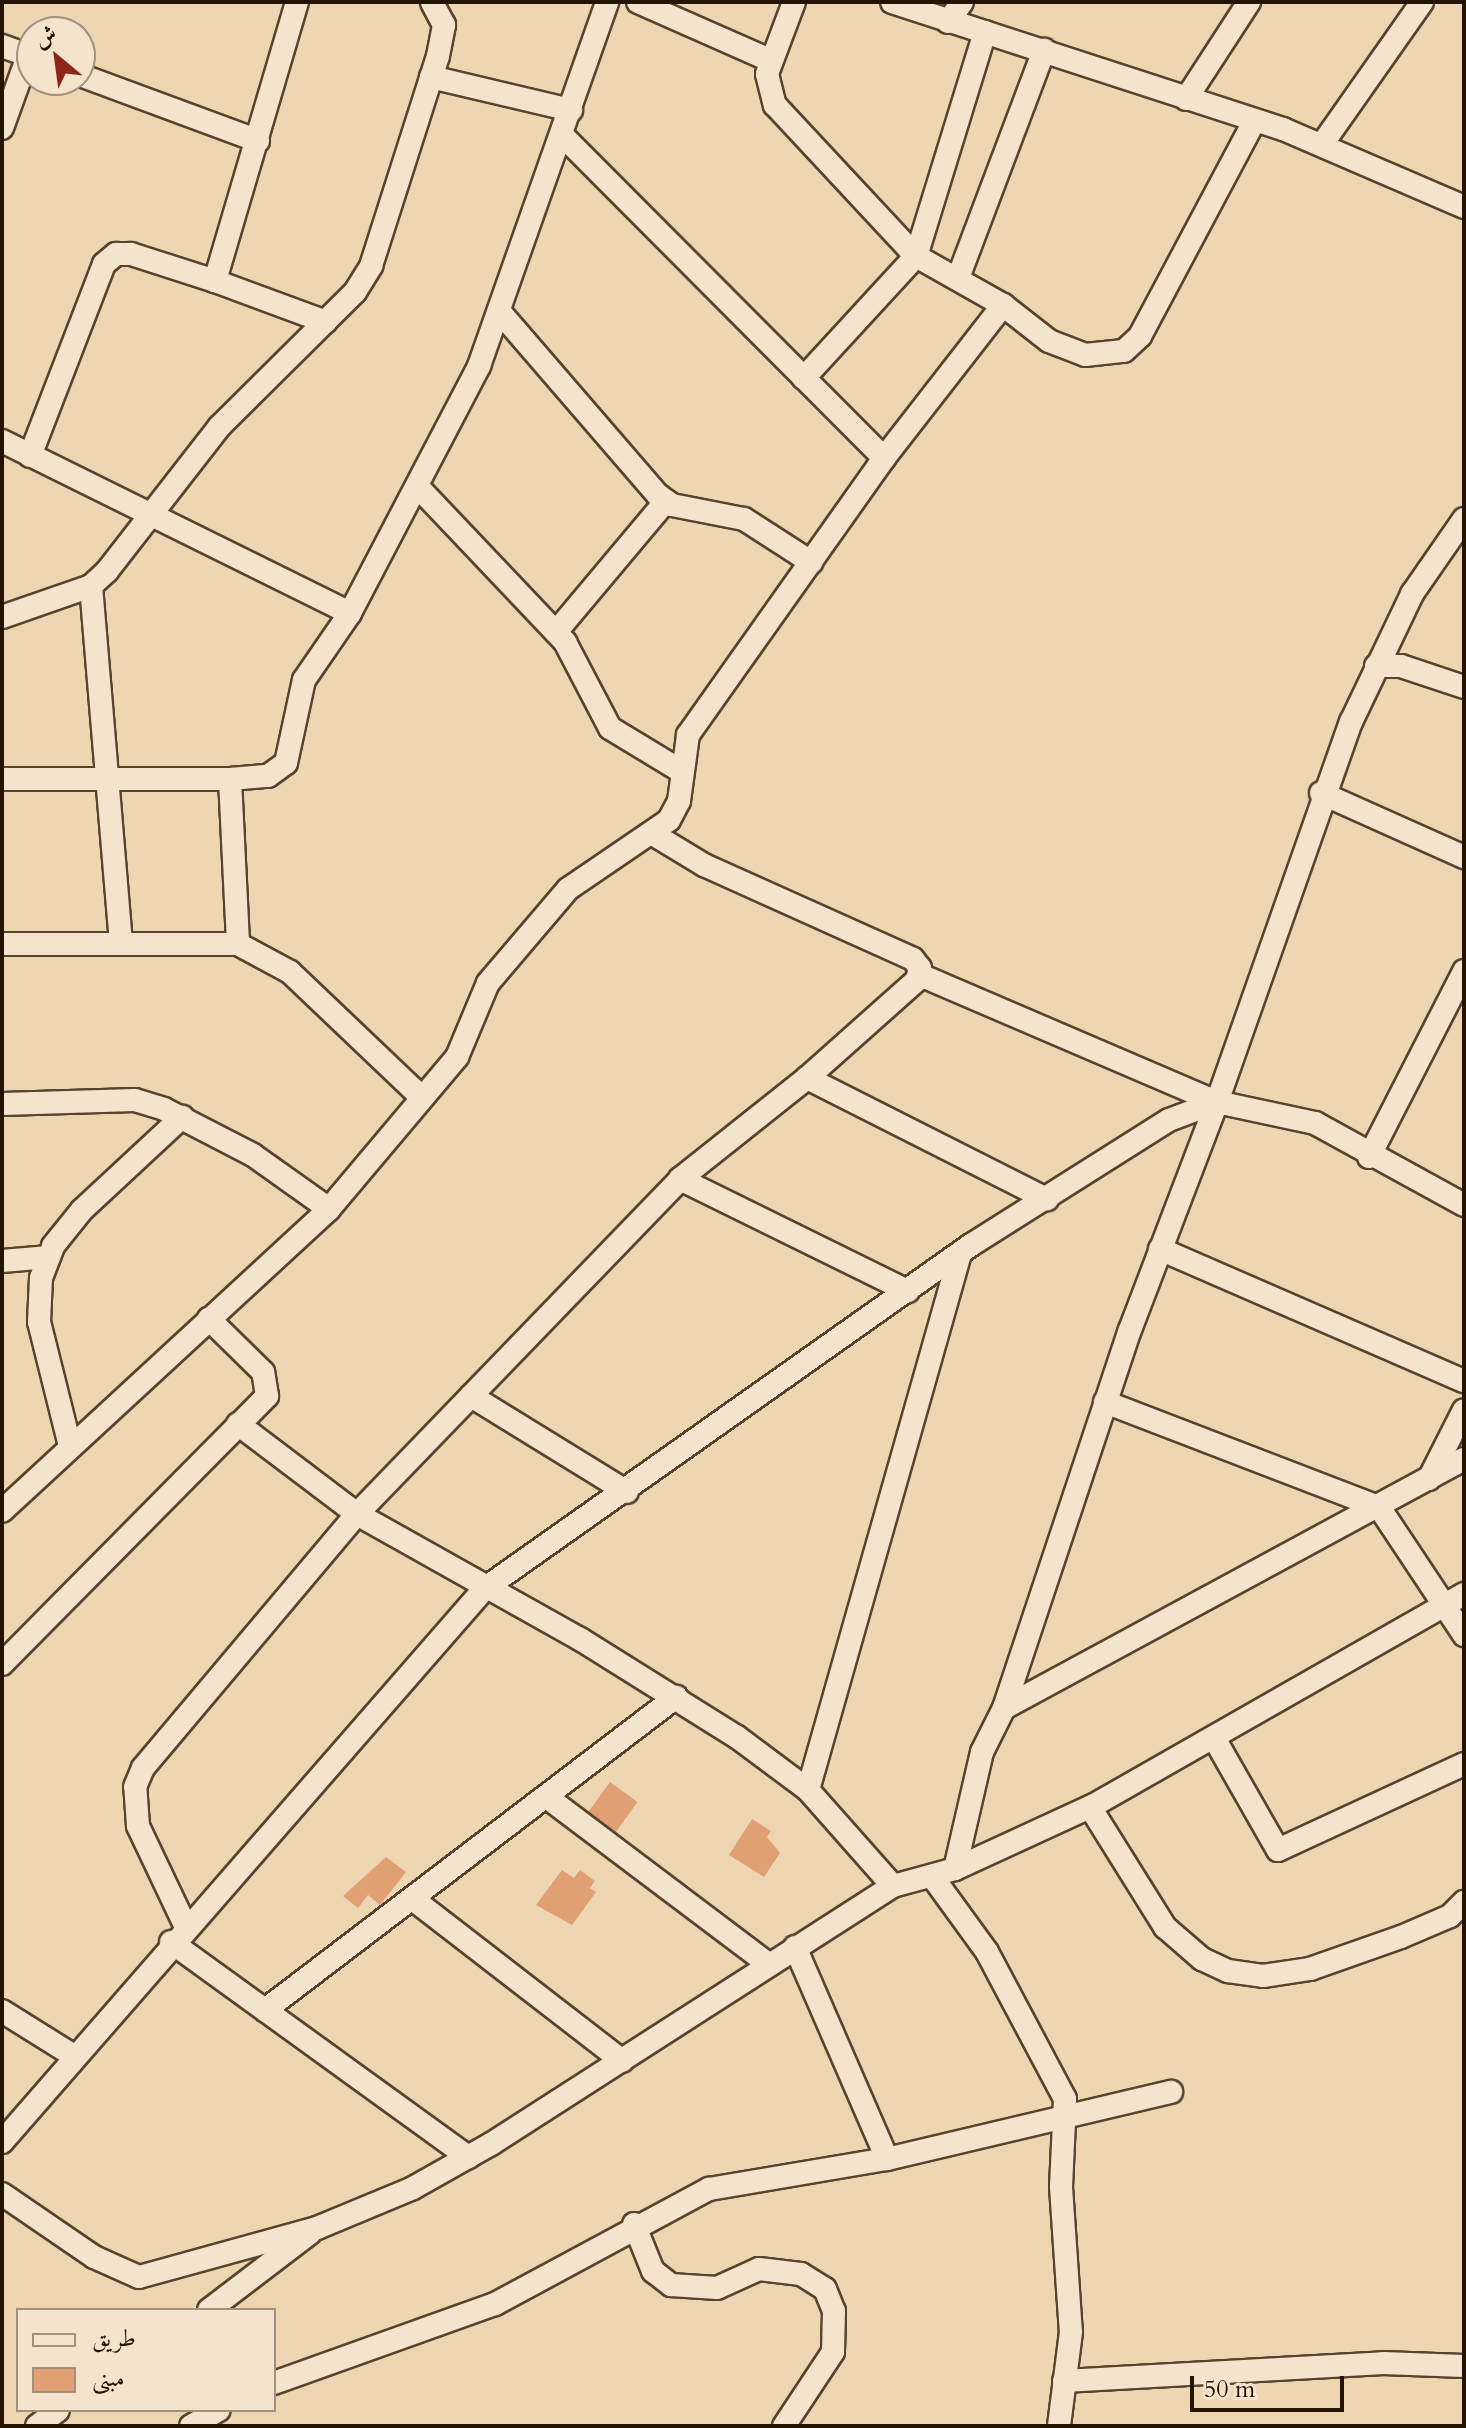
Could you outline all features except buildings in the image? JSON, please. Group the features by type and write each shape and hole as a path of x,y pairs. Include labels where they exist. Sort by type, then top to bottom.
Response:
{"street":[{"path":"215,281 297,2"},
{"path":"2,617 91,586 123,554 150,509 257,387 326,322 371,266 431,77 444,25 432,2"},
{"path":"2,779 109,776 230,779 268,776 286,763 304,680 350,613 479,366 563,136 607,2"},
{"path":"638,2 772,61"},
{"path":"794,2 772,61 768,88 775,105 916,256 1003,305 1049,341 1085,355 1113,355 1133,345 1254,122"},
{"path":"892,2 1323,143 1464,207"},
{"path":"948,22 962,2"},
{"path":"1186,99 1249,2"},
{"path":"1323,143 1422,2"},
{"path":"804,378 916,256 985,32"},
{"path":"958,278 1044,50"},
{"path":"431,77 571,110"},
{"path":"96,81 258,141"},
{"path":"2,128 16,92"},
{"path":"563,136 884,458"},
{"path":"30,456 104,264 116,254 131,254 215,281 326,322"},
{"path":"2,1511 329,1209 469,1039 488,983 568,889 653,834 679,801 688,735 884,458 1003,305"},
{"path":"499,311 666,501 744,519 811,562"},
{"path":"2,441 150,509 350,613"},
{"path":"418,487 556,632 610,728 681,771"},
{"path":"556,632 666,501"},
{"path":"955,1869 969,1790 1004,1708 1105,1402 1217,1102 1321,793 1376,666 1412,594 1464,519"},
{"path":"91,586 121,942"},
{"path":"1376,666 1401,666 1464,687"},
{"path":"230,779 238,944"},
{"path":"1321,793 1464,857"},
{"path":"653,834 704,865 913,959 920,975 1217,1102 1315,1123 1369,1157 1464,1205"},
{"path":"2,944 238,944 290,972 420,1096"},
{"path":"1369,1157 1464,971"},
{"path":"468,2157 265,2010 178,1934 138,1826 135,1787 143,1768 357,1514 680,1179 807,1078 920,975"},
{"path":"807,1078 1047,1199"},
{"path":"2,1104 135,1100 182,1117 253,1155 329,1209"},
{"path":"2,2142 178,1934 484,1589 627,1492 960,1254 1169,1120 1217,1102"},
{"path":"70,1446 39,1322 49,1257 82,1210 182,1117"},
{"path":"680,1179 908,1291"},
{"path":"1160,1249 1464,1381"},
{"path":"808,1790 960,1254"},
{"path":"2,1261 49,1257"},
{"path":"2,1664 267,1396 268,1380 209,1319"},
{"path":"471,1396 627,1492"},
{"path":"1105,1402 1379,1507 1464,1635"},
{"path":"1429,1479 1464,1410"},
{"path":"238,1424 357,1514 676,1697 808,1790 893,1886"},
{"path":"1004,1708 1464,1459"},
{"path":"2,2194 94,2257 139,2277 317,2228 468,2157 893,1886 934,1879 1090,1807 1464,1594"},
{"path":"265,2010 548,1798 676,1697"},
{"path":"1214,1738 1278,1850 1464,1764"},
{"path":"548,1798 768,1964"},
{"path":"1090,1807 1165,1927 1202,1959 1228,1971 1263,1976 1310,1969 1450,1916 1464,1902"},
{"path":"934,1879 987,1952 1032,2031 1057,2078 1066,2114 1061,2187 1071,2332 1059,2426"},
{"path":"414,1900 622,2061"},
{"path":"795,1947 887,2159"},
{"path":"2,2011 74,2056"},
{"path":"276,2382 495,2304 634,2224 741,2180 887,2159 1066,2114 1171,2092"},
{"path":"634,2224 653,2271 671,2285 717,2288 759,2269 801,2274 825,2289 834,2311 833,2352 784,2426"},
{"path":"212,2308 317,2228"},
{"path":"1064,2381 1383,2363 1464,2366"},
{"path":"37,2426 55,2412"},
{"path":"191,2426 216,2412"}]}
